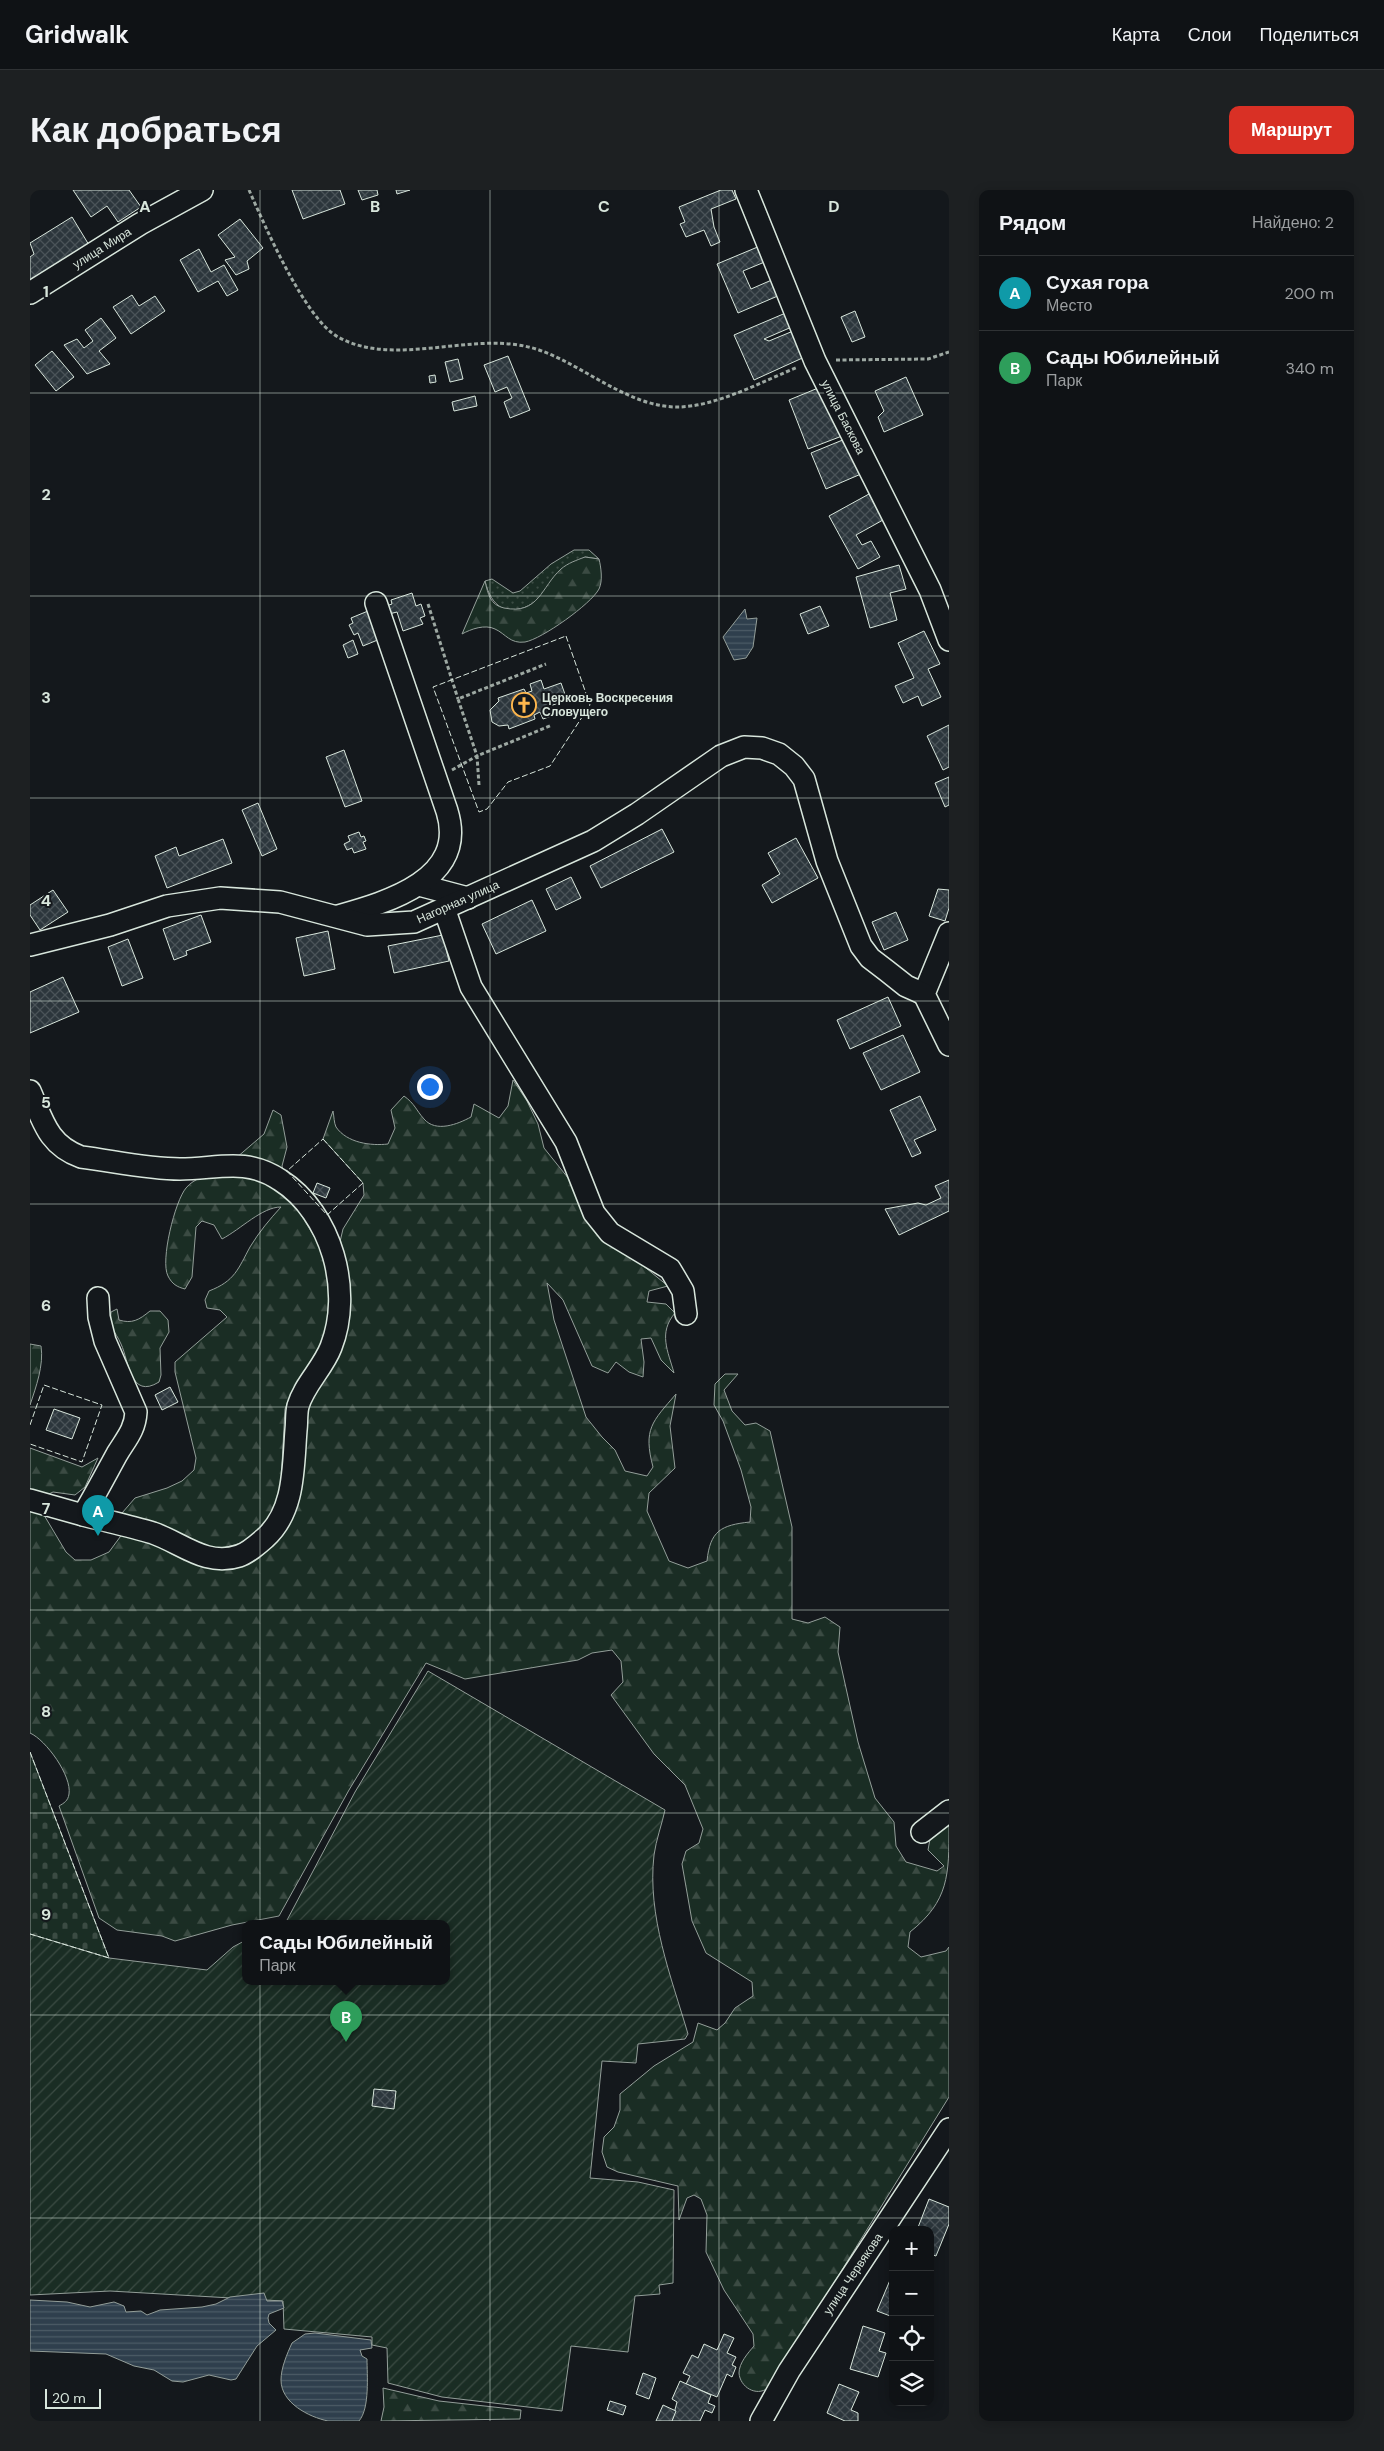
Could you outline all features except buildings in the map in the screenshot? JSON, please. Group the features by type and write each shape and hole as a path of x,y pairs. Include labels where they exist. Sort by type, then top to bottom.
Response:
{"street":[{"name":"улица Мира","path":"30,293 140,224 202,190"},
{"name":"улица Баскова","path":"746,190 814,361 930,590 949,640"},
{"path":"338,916 392,898 418,885 443,860 451,839 451,823 376,603"},
{"name":"Нагорная улица","path":"30,945 72,936 167,906 194,900 220,898 262,899 338,916 367,925 399,924 422,919 593,841 637,814 721,756 744,747 762,748 780,754 794,766 804,779 827,861 861,946 870,958 906,986 924,994"},
{"path":"418,885 468,898"},
{"path":"444,908 471,987 562,1135 594,1213 610,1233 670,1269 683,1291 686,1314"},
{"path":"949,933 924,994 949,1046"},
{"path":"30,1091 48,1132 65,1152 80,1157 179,1169 244,1165 280,1179 295,1191 320,1223 332,1249 338,1274 340,1301 337,1327 331,1347 321,1368 310,1383 298,1406 289,1496 284,1514 273,1531 256,1546 240,1556 220,1560 204,1557 160,1536 136,1528 30,1500"},
{"path":"83,1515 120,1449 131,1434 135,1424 136,1412 105,1341 99,1317 98,1298"},
{"path":"922,1832 949,1811"},
{"name":"улица Червякова","path":"760,2421 789,2372 949,2129"}],"path":[{"path":"249,190 268,230 315,317 337,336 356,344 396,349 487,343 526,346 550,355 618,389 660,404 676,407 710,401 814,361 928,359 949,352"},
{"path":"428,604 478,756 479,785"},
{"path":"458,699 546,664"},
{"path":"436,777 478,756 552,725"}],"green space":[{"path":"574,550 589,550 599,559 585,557 549,586 535,601 524,608 508,610 496,604 492,598 485,581 492,579 513,593 520,591 551,564"},
{"path":"585,557 599,559 601,578 599,589 577,612 543,635 525,642 516,642 499,631 487,627 474,629 462,634 485,581 493,602 499,607 516,609 525,607 538,598 561,569"},
{"path":"513,1080 527,1101 538,1124 544,1148 630,1255 668,1286 649,1291 647,1302 666,1304 675,1313 670,1320 666,1335 667,1350 674,1373 661,1360 651,1338 641,1339 644,1362 643,1377 629,1372 616,1362 608,1373 592,1366 563,1300 547,1283 554,1320 586,1417 615,1450 625,1471 647,1476 653,1467 649,1444 652,1427 661,1412 676,1394 670,1426 675,1468 649,1493 647,1511 669,1561 688,1568 707,1561 711,1543 719,1531 731,1525 750,1522 751,1507 741,1470 723,1421 714,1405 715,1384 725,1374 738,1374 724,1390 732,1411 745,1425 756,1423 770,1431 792,1527 792,1619 808,1623 825,1617 840,1627 838,1652 858,1742 875,1798 894,1822 896,1846 906,1862 937,1871 944,1866 928,1850 930,1839 944,1825 949,1826 947,1873 944,1886 933,1909 910,1932 908,1947 921,1957 946,1951 949,1947 949,2097 777,2375 769,2387 763,2391 749,2389 742,2383 740,2378 740,2366 754,2346 753,2334 724,2290 706,2252 707,2215 701,2199 694,2195 687,2198 679,2220 678,2186 618,2172 607,2167 602,2152 604,2137 614,2127 620,2110 620,2094 654,2066 693,2042 698,2023 717,2030 725,2023 735,2008 753,1996 752,1982 706,1953 692,1921 682,1864 686,1851 699,1843 703,1829 685,1785 654,1754 611,1695 623,1682 621,1661 612,1650 592,1653 578,1660 465,1679 426,1663 349,1790 279,1916 258,1920 242,1920 242,1923 175,1941 162,1936 117,1930 99,1918 59,1806 66,1802 69,1786 57,1759 43,1743 30,1733 30,1507 41,1510 66,1552 75,1560 91,1560 109,1552 123,1533 147,1541 193,1563 211,1567 252,1558 269,1549 284,1532 295,1512 300,1489 304,1421 310,1401 322,1381 339,1246 343,1229 364,1195 363,1183 323,1139 333,1111 336,1127 346,1137 367,1144 388,1144 395,1128 391,1110 404,1096 424,1119 435,1126 447,1126 471,1117 474,1104 499,1118 508,1106"},
{"path":"273,1110 281,1115 287,1147 282,1166 284,1175 236,1158 264,1134"},
{"path":"220,1172 261,1178 293,1202 322,1249 329,1282 328,1321 325,1337 285,1409 281,1483 277,1504 273,1513 248,1541 220,1549 208,1548 150,1522 122,1513 135,1498 182,1481 194,1470 196,1458 175,1372 175,1362 227,1317 220,1310 207,1308 205,1300 209,1291 225,1283 235,1274 257,1236 281,1207 259,1214 222,1239 214,1225 202,1221 196,1227 192,1277 185,1289 177,1286 168,1276 166,1258 167,1245 177,1205 189,1185 202,1177"},
{"path":"117,1309 119,1320 128,1322 142,1317 150,1311 160,1311 168,1320 169,1332 160,1348 161,1375 159,1382 149,1386 142,1386 132,1376 121,1344 112,1326 111,1312"},
{"path":"30,1344 41,1346 42,1353 39,1376 30,1405"},
{"path":"30,1448 82,1467 98,1458 85,1487 75,1495 53,1492 45,1496 30,1492"},
{"path":"428,1671 665,1810 654,1855 654,1901 662,1946 688,2034 685,2039 638,2044 636,2063 602,2061 590,2178 638,2182 674,2190 673,2283 659,2285 660,2294 635,2296 628,2352 571,2346 562,2411 442,2397 388,2383 387,2348 372,2345 372,2337 284,2329 283,2301 110,2291 30,2295 30,1934 109,1958 207,1970 233,1947 242,1942 242,1985 450,1985 450,1920 287,1920 355,1792"},
{"path":"30,1752 109,1958 30,1934"},
{"path":"383,2388 439,2401 521,2410 520,2419 381,2421 384,2407"}],"water":[{"path":"745,609 747,619 757,618 753,647 746,658 734,660 723,637"},
{"path":"264,2293 267,2301 282,2301 284,2308 269,2314 269,2323 276,2330 257,2346 236,2379 231,2380 209,2375 183,2382 172,2381 154,2370 134,2366 106,2354 30,2351 30,2300 67,2302 90,2307 114,2302 124,2306 126,2312 141,2311 147,2315 160,2310 202,2307 216,2304 230,2297"},
{"path":"315,2333 371,2340 372,2348 360,2350 362,2356 367,2359 367,2382 365,2408 359,2421 328,2421 313,2416 297,2408 286,2396 282,2388 281,2375 292,2343 305,2334"}],"fence":[{"path":"566,636 590,705 550,766 508,782 487,809 479,812 433,687 566,636"},
{"path":"323,1139 363,1183 327,1215 287,1171 323,1139"},
{"path":"30,1425 44,1385 102,1405 82,1462 30,1444"},
{"path":"30,1752 109,1958 30,1934"}],"place":[{"name":"Церковь Воскресения Словущего","path":"524,705"},
{"name":"Сухая гора","path":"98,1536"},
{"name":"Сады Юбилейный","path":"346,2042"}]}
